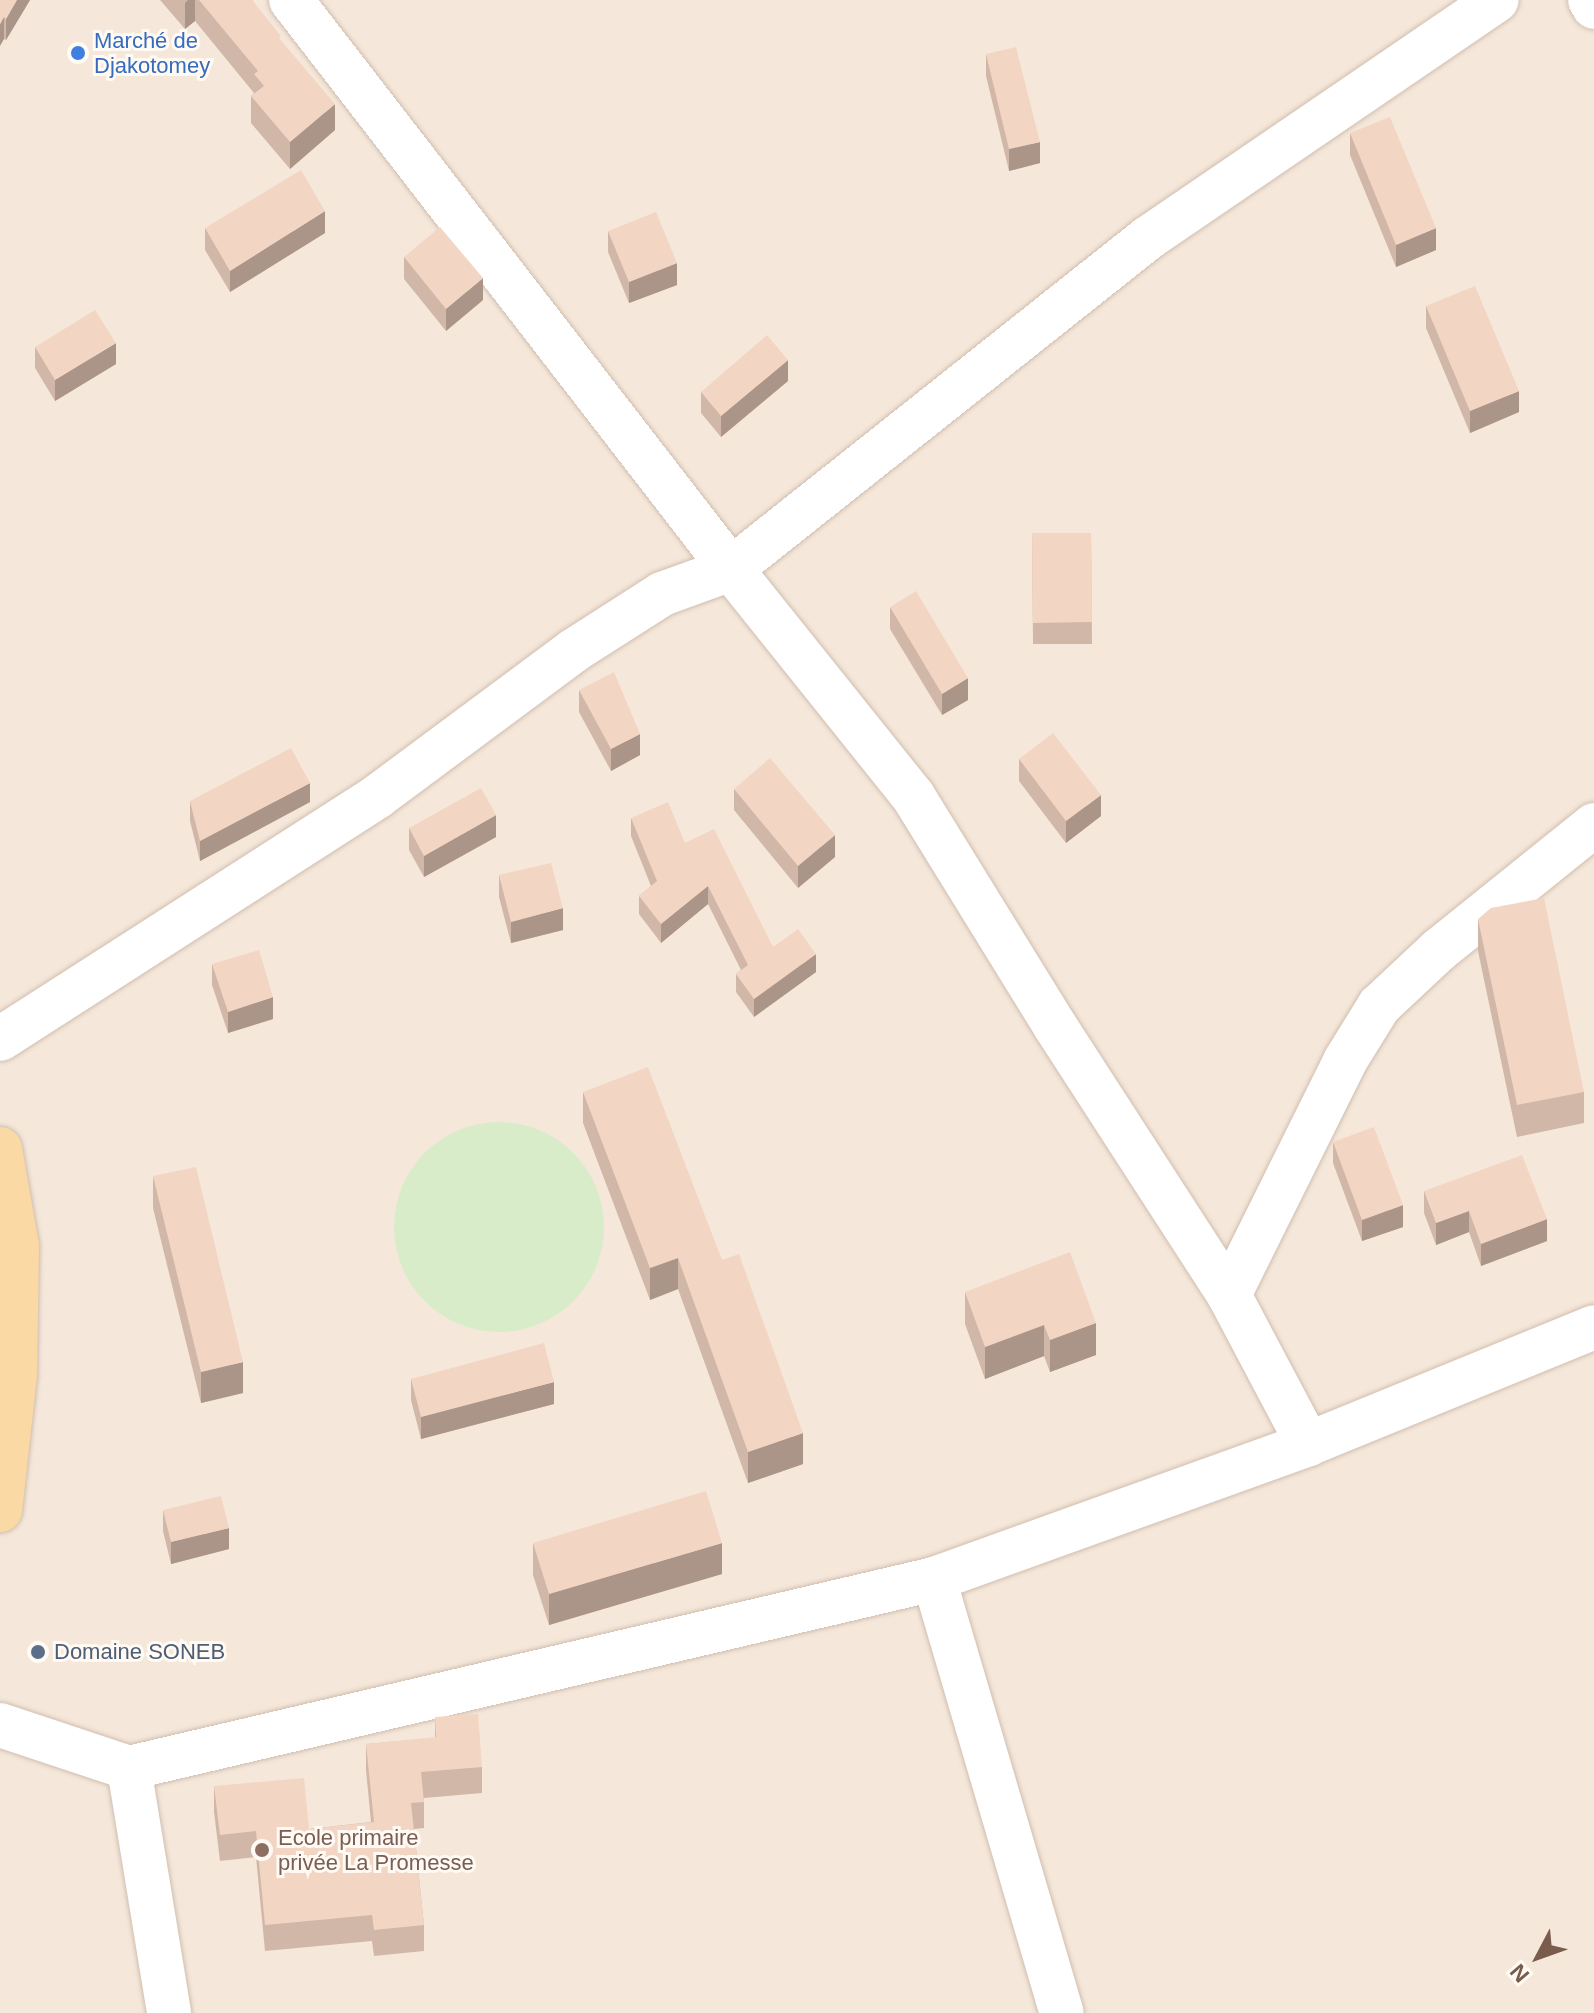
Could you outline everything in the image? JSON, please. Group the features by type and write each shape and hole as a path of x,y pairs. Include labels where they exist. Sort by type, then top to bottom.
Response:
{"main road":[{"path":"0,1149 17,1246 15,1375 0,1510"}],"street":[{"path":"291,0 731,569 913,796 1055,1026 1229,1295 1308,1444"},
{"path":"0,1039 378,796 573,651 662,594 731,569 1148,238 1497,0"},
{"path":"1590,0 1594,7"},
{"path":"1229,1295 1345,1061 1379,1006 1440,949 1594,825"},
{"path":"0,1725 129,1768 934,1579 1308,1444 1594,1327"},
{"path":"934,1579 1062,2013"},
{"path":"129,1768 169,2013"}],"shaded area":[{"path":"0,0 1594,0 1594,2013 0,2013"}],"green space":[{"path":"499,1122 539,1130 573,1153 596,1187 604,1227 596,1267 573,1301 539,1324 499,1332 459,1324 425,1301 402,1267 394,1227 402,1187 425,1153 459,1130"}],"building":[{"path":"0,0 17,0 0,24"},
{"path":"199,0 252,0 281,36 279,38 335,104 290,142 251,96 264,86 254,74 258,71"},
{"path":"1016,47 1040,142 1009,149 986,54"},
{"path":"1390,117 1436,228 1396,245 1350,133"},
{"path":"301,170 325,211 230,271 205,228"},
{"path":"656,212 677,263 629,282 608,231"},
{"path":"440,227 483,278 446,309 404,257"},
{"path":"1475,286 1519,391 1470,411 1426,306"},
{"path":"95,310 116,343 55,380 35,347"},
{"path":"767,335 788,360 721,416 701,392"},
{"path":"1032,533 1091,533 1092,622 1033,623"},
{"path":"916,591 968,678 942,694 890,607"},
{"path":"614,672 640,734 611,749 579,690"},
{"path":"1053,733 1101,795 1066,821 1019,759"},
{"path":"291,748 310,783 200,841 190,801"},
{"path":"770,758 835,835 798,866 734,789"},
{"path":"481,788 496,815 424,856 409,828"},
{"path":"668,802 685,843 714,829 773,947 798,929 816,954 754,999 736,974 748,965 708,886 661,924 639,896 657,881 631,818"},
{"path":"551,863 563,908 511,922 499,875"},
{"path":"1544,898 1584,1092 1517,1105 1478,919 1491,908"},
{"path":"259,950 273,997 228,1012 212,964"},
{"path":"648,1067 722,1260 739,1254 803,1433 748,1452 678,1258 650,1268 583,1092"},
{"path":"1374,1127 1403,1205 1362,1220 1333,1142"},
{"path":"1522,1155 1547,1219 1481,1244 1469,1211 1436,1223 1424,1191"},
{"path":"196,1167 243,1362 201,1372 153,1176"},
{"path":"1070,1252 1096,1323 1050,1340 1044,1325 985,1347 965,1292"},
{"path":"544,1343 554,1382 421,1417 411,1379"},
{"path":"706,1491 722,1543 549,1594 533,1543"},
{"path":"221,1496 229,1528 171,1542 163,1510"},
{"path":"478,1714 482,1767 421,1772 424,1802 411,1803 424,1925 374,1930 372,1915 265,1925 256,1831 220,1835 214,1786 304,1778 309,1829 374,1822 366,1744 436,1737 435,1717"}],"place":[{"name":"Marché de Djakotomey","path":"78,53"},
{"name":"Domaine SONEB","path":"38,1652"},
{"name":"Ecole primaire privée La Promesse","path":"262,1850"}]}
